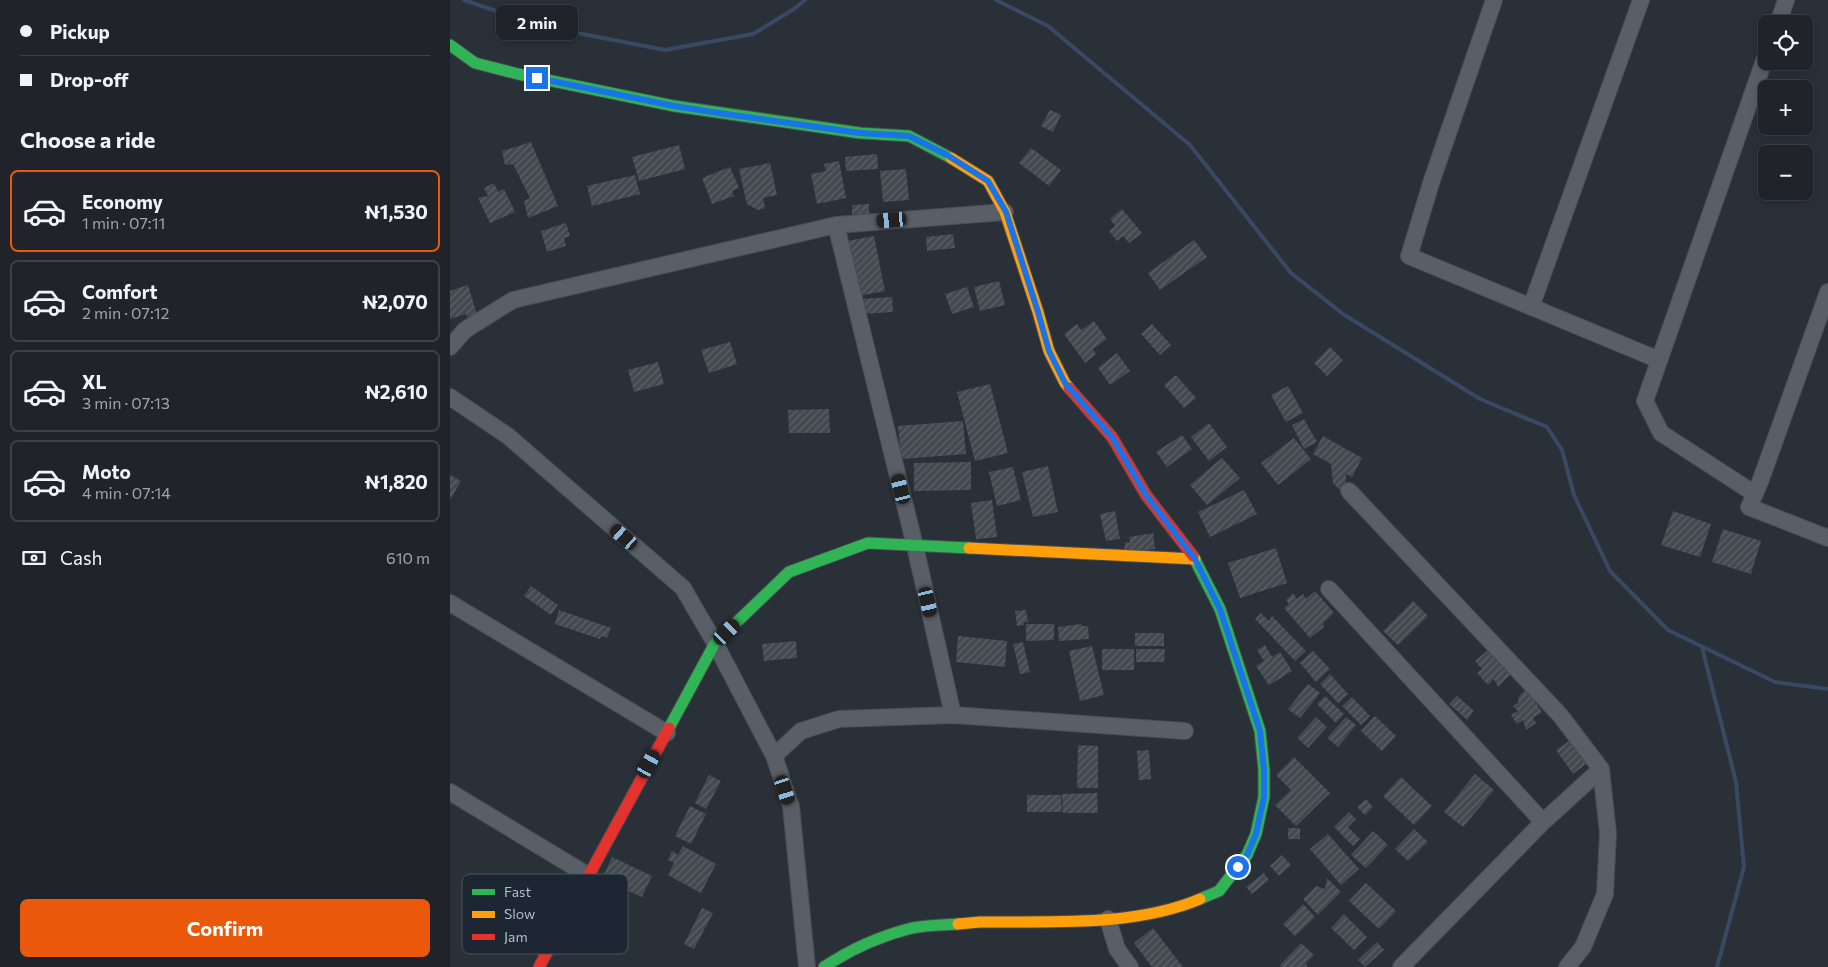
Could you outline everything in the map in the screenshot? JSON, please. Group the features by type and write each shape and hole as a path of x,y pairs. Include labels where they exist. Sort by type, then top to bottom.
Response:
{"street":[{"path":"1494,0 1432,180 1409,256 1659,360"},
{"path":"1531,307 1641,0"},
{"path":"1781,15 1786,0"},
{"path":"450,45 475,63 518,74 674,106 860,133 909,136 947,155 988,181 1006,212 1049,351 1065,383 1112,437 1146,495 1195,559 1220,609 1260,731 1264,770 1264,797 1256,834 1247,855 1219,891 1186,905 1124,919 980,922 913,928 878,938 846,952 824,967"},
{"path":"1755,494 1661,433 1645,401 1761,70"},
{"path":"450,347 465,330 513,300 836,225 1006,212"},
{"path":"836,225 915,546 953,715"},
{"path":"1828,292 1749,507 1828,538"},
{"path":"450,397 508,436 683,588 774,756 791,806 807,967"},
{"path":"1349,491 1560,715 1601,769 1608,833 1605,894 1583,948 1567,967"},
{"path":"590,874 715,644 789,572 868,543 1195,559"},
{"path":"1329,589 1543,822"},
{"path":"450,603 667,733"},
{"path":"774,756 801,731 839,719 953,715 1185,731"},
{"path":"1401,967 1543,822 1601,769"},
{"path":"450,792 586,874"},
{"path":"1108,919 1117,949 1130,967"},
{"path":"539,967 546,954"}],"building":[{"path":"1050,110 1061,115 1053,132 1041,126"},
{"path":"531,142 558,206 528,218 524,201 530,198 513,164 505,165 502,151"},
{"path":"679,145 685,169 639,181 632,157"},
{"path":"1031,148 1061,170 1049,186 1019,163"},
{"path":"877,154 878,169 846,171 845,157"},
{"path":"839,161 846,198 817,204 811,174 826,171 824,164"},
{"path":"770,163 777,195 763,198 765,208 758,210 747,204 739,169"},
{"path":"730,167 739,188 732,191 734,196 712,204 702,178"},
{"path":"906,169 909,200 883,202 880,171"},
{"path":"635,175 640,194 592,206 587,186"},
{"path":"494,183 498,192 504,189 515,212 490,223 478,198 488,196 484,188"},
{"path":"869,204 869,214 852,215 852,205"},
{"path":"1122,209 1142,233 1129,243 1123,236 1117,241 1109,231 1115,226 1110,219"},
{"path":"566,223 570,236 564,238 566,246 547,252 541,231"},
{"path":"953,234 955,248 927,251 926,237"},
{"path":"874,236 885,291 858,296 847,241"},
{"path":"1194,240 1207,257 1160,290 1148,273"},
{"path":"999,281 1005,305 980,311 974,287"},
{"path":"468,285 477,315 467,318 466,314 450,319 450,291"},
{"path":"967,287 974,307 952,314 945,294"},
{"path":"892,297 893,312 861,314 860,299"},
{"path":"1094,321 1107,339 1093,349 1096,354 1085,363 1064,334 1077,324 1081,330"},
{"path":"1152,324 1171,345 1160,355 1141,334"},
{"path":"730,342 737,364 709,373 701,350"},
{"path":"1330,347 1343,360 1327,376 1314,363"},
{"path":"1117,353 1130,371 1110,385 1098,368"},
{"path":"658,362 664,384 634,392 628,370"},
{"path":"1176,375 1196,398 1184,408 1164,385"},
{"path":"990,384 1008,453 975,461 957,392"},
{"path":"1288,386 1303,413 1286,422 1271,395"},
{"path":"829,409 830,433 789,433 788,410"},
{"path":"1304,419 1317,442 1304,449 1292,425"},
{"path":"963,421 966,454 901,459 898,426"},
{"path":"1209,423 1227,447 1209,461 1191,437"},
{"path":"1182,435 1192,449 1167,467 1156,452"},
{"path":"1323,436 1362,458 1352,477 1346,474 1346,486 1342,492 1333,483 1331,464 1313,454"},
{"path":"1294,438 1311,459 1278,485 1261,463"},
{"path":"1222,458 1240,478 1207,505 1190,485"},
{"path":"971,462 971,490 914,491 914,463"},
{"path":"1048,466 1058,512 1033,517 1022,472"},
{"path":"1013,467 1021,500 997,506 989,472"},
{"path":"450,475 461,481 450,500"},
{"path":"1244,490 1257,514 1210,537 1198,512"},
{"path":"992,500 997,537 976,539 971,503"},
{"path":"1115,511 1120,539 1106,541 1100,514"},
{"path":"1673,511 1711,524 1700,557 1661,545"},
{"path":"1723,529 1761,541 1751,574 1712,562"},
{"path":"1153,533 1155,549 1124,552 1125,542 1130,543 1129,537"},
{"path":"1276,548 1287,583 1240,598 1228,563"},
{"path":"531,586 558,605 551,615 524,596"},
{"path":"1315,591 1334,613 1323,623 1324,627 1310,638 1284,608 1289,604 1286,600 1293,593 1297,599 1303,594 1306,599"},
{"path":"1413,601 1428,616 1398,645 1383,631"},
{"path":"559,610 611,628 607,638 601,636 600,639 555,624"},
{"path":"1026,610 1028,622 1017,626 1015,611"},
{"path":"1261,613 1269,621 1272,616 1306,651 1295,661 1255,619"},
{"path":"1026,624 1054,624 1054,640 1026,641"},
{"path":"1081,624 1082,626 1088,626 1089,639 1059,641 1058,627"},
{"path":"1135,633 1164,633 1164,646 1135,646"},
{"path":"958,636 1007,641 1005,667 956,662"},
{"path":"796,641 797,658 764,661 762,644"},
{"path":"1023,642 1030,672 1020,674 1013,644"},
{"path":"1265,645 1272,657 1280,652 1292,671 1269,685 1256,666 1264,661 1257,650"},
{"path":"1092,646 1104,695 1080,701 1069,651"},
{"path":"1102,649 1134,649 1134,670 1102,670"},
{"path":"1136,649 1165,649 1164,662 1136,662"},
{"path":"1489,649 1511,674 1498,687 1494,679 1488,685 1477,673 1482,669 1475,661"},
{"path":"1313,651 1330,669 1316,682 1300,663"},
{"path":"1330,674 1348,694 1338,703 1320,684"},
{"path":"1308,684 1320,693 1300,718 1288,709"},
{"path":"1526,689 1542,712 1533,718 1536,723 1526,730 1523,720 1517,724 1511,715 1518,711 1513,706 1518,703 1519,696"},
{"path":"1325,696 1344,714 1336,723 1317,704"},
{"path":"1457,696 1474,711 1467,720 1449,704"},
{"path":"1352,697 1370,716 1361,725 1342,706"},
{"path":"1375,716 1396,736 1382,751 1361,731"},
{"path":"1316,717 1327,727 1308,748 1297,738"},
{"path":"1346,717 1356,725 1338,747 1327,738"},
{"path":"1569,741 1586,764 1573,774 1556,750"},
{"path":"1078,745 1098,746 1098,788 1077,788"},
{"path":"1149,750 1151,779 1139,780 1137,751"},
{"path":"1294,757 1330,793 1296,826 1275,805 1291,790 1276,775"},
{"path":"1475,774 1494,790 1463,827 1444,812"},
{"path":"709,775 721,781 706,809 695,803"},
{"path":"1401,777 1432,806 1414,825 1383,796"},
{"path":"1097,793 1098,813 1063,813 1062,794"},
{"path":"1027,795 1061,795 1062,812 1027,812"},
{"path":"1366,799 1373,807 1365,815 1357,807"},
{"path":"690,806 706,814 691,844 675,836"},
{"path":"1349,812 1356,819 1348,827 1360,839 1353,846 1334,827"},
{"path":"1288,828 1300,828 1300,839 1288,839"},
{"path":"1414,829 1428,842 1408,861 1395,849"},
{"path":"1373,831 1388,845 1366,868 1351,855"},
{"path":"1328,834 1359,869 1341,885 1310,849"},
{"path":"683,846 716,864 701,893 668,875 674,863 668,860 672,851 678,855"},
{"path":"1282,855 1291,865 1279,876 1270,866"},
{"path":"612,857 652,876 642,897 628,891 628,874 604,874"},
{"path":"1264,873 1269,880 1252,894 1246,887"},
{"path":"1327,878 1341,892 1318,915 1303,899 1316,886 1325,889"},
{"path":"1366,883 1396,911 1379,929 1349,901"},
{"path":"1303,904 1315,917 1295,936 1283,924"},
{"path":"702,908 713,913 694,949 684,944"},
{"path":"1344,914 1367,937 1354,950 1331,928"},
{"path":"1153,928 1183,967 1152,967 1134,943"},
{"path":"1377,942 1384,950 1365,967 1358,960"},
{"path":"1301,943 1314,955 1306,963 1307,967 1282,967 1280,965"}],"waterway":[{"path":"464,0 499,12 572,32 665,50 753,34 794,9 805,0"},
{"path":"996,0 1048,26 1190,145 1291,273 1343,314 1480,399 1547,427 1562,450 1574,495 1610,571 1668,630 1775,682 1828,689"},
{"path":"1702,647 1736,782 1744,867 1717,967"}],"traffic: fast":[{"path":"450,45 475,63 518,74 674,106 860,133 909,136 951,158"},
{"path":"669,728 715,643 789,572 868,543 969,548"},
{"path":"1193,556 1220,609 1260,731 1264,770 1264,797 1256,834 1247,855 1219,891 1200,899"},
{"path":"824,967 855,949 900,931 917,927 958,924"}],"traffic: slow":[{"path":"951,158 988,181 1005,212 1049,351 1069,388"},
{"path":"969,548 1195,559"},
{"path":"958,924 980,922 1092,921 1148,914 1175,908 1200,899"}],"traffic: jam":[{"path":"1069,388 1112,437 1146,495 1193,556"},
{"path":"590,874 669,728"},
{"path":"539,967 546,954"}],"route":[{"path":"537,78 674,106 725,114 860,133 909,136 947,155 988,181 1006,212 1049,351 1065,383 1112,437 1146,495 1195,559 1220,609 1260,731 1264,770 1264,797 1256,834 1247,855 1238,867"}]}
